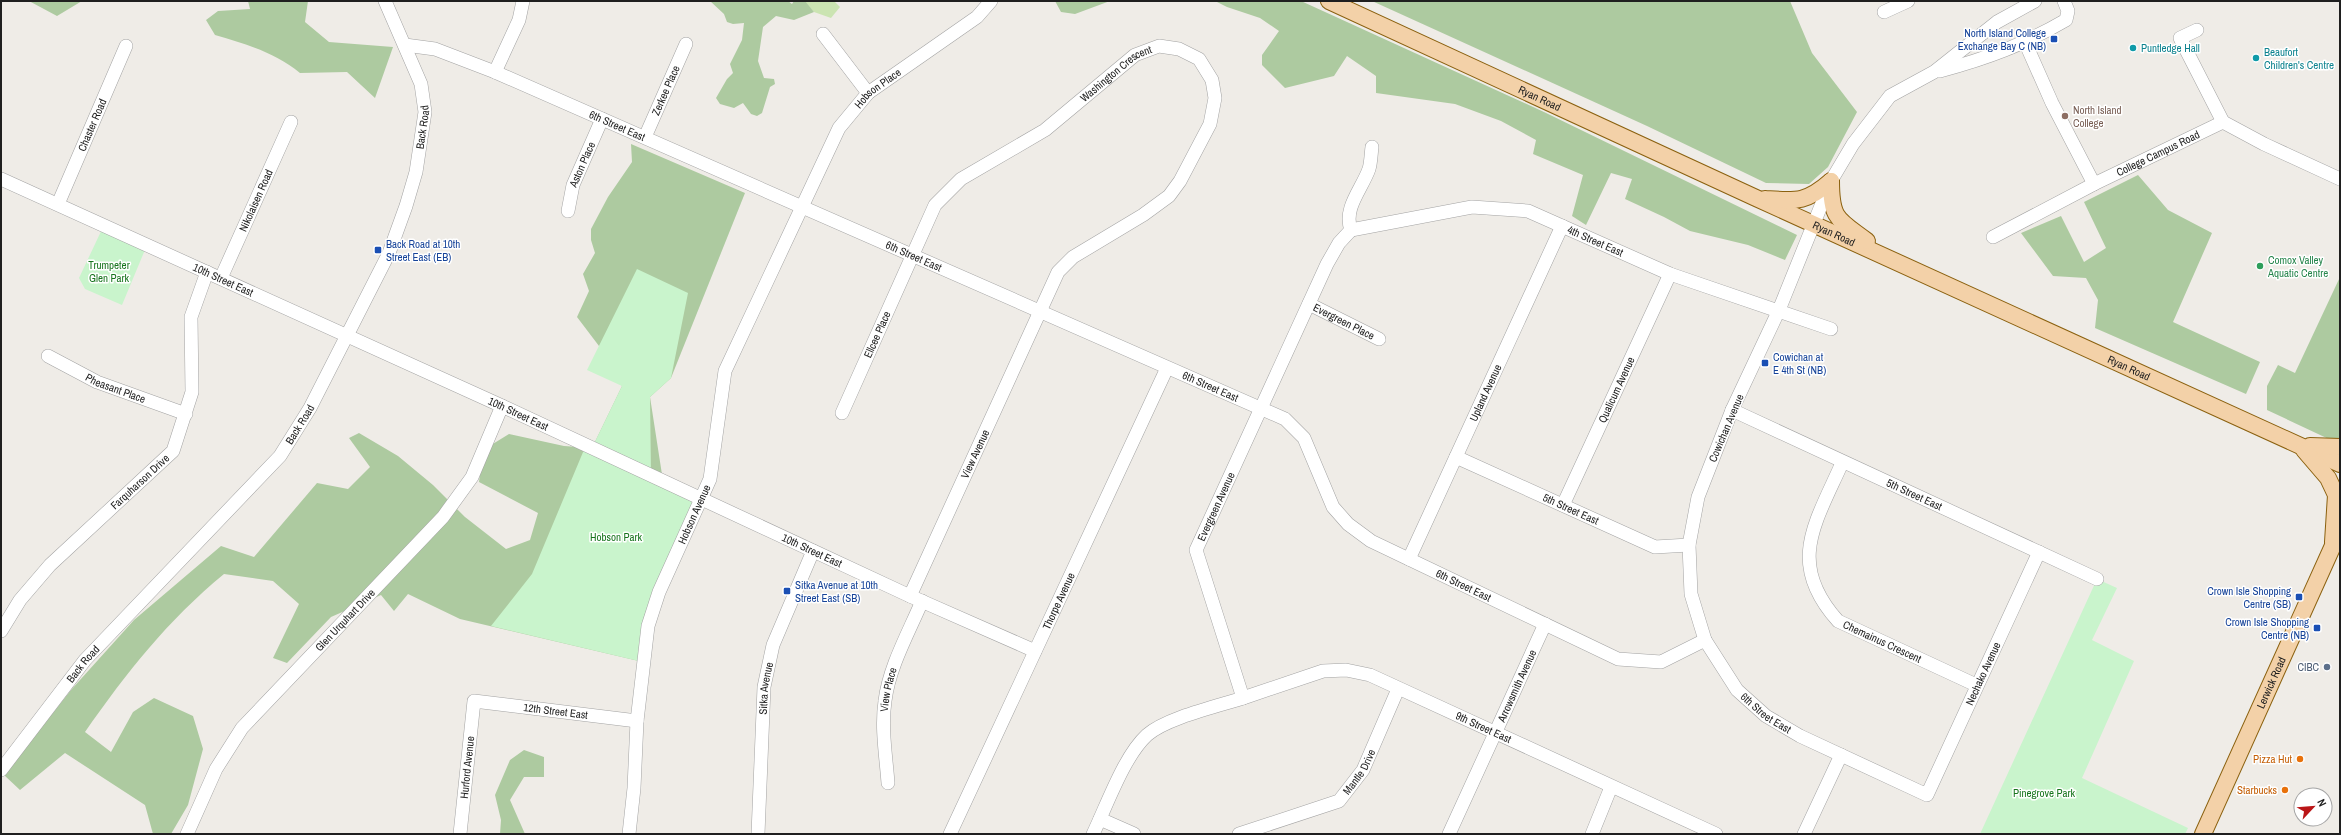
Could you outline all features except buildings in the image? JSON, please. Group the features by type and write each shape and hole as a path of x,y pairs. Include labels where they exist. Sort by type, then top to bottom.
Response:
{"main road":[{"name":"Ryan Road","path":"1329,1 1756,198 2340,464"},
{"path":"1756,198 1799,201 1819,192 1831,181"},
{"path":"1831,181 1831,204 1839,220 1891,259"},
{"path":"2299,445 2333,448 2340,447"},
{"path":"2299,445 2328,478 2336,495 2336,544"},
{"name":"Lerwick Road","path":"2203,834 2336,544 2340,530"}],"street":[{"name":"Back Road","path":"1,770 85,660 280,456 310,408 389,253 406,206 416,172 425,112 421,84 385,1"},
{"path":"495,72 519,20 523,1"},
{"name":"Hobson Place","path":"803,207 839,128 868,94 977,17 991,1"},
{"path":"1884,12 1906,1"},
{"path":"1814,224 1831,181 1853,144 1890,96 1934,72 1997,22 2035,1"},
{"path":"1934,72 1982,60 2025,42 2066,20 2068,11 2064,1"},
{"path":"2197,30 2180,38 2223,122 2264,144 2340,179"},
{"path":"823,34 868,94"},
{"path":"2025,42 2052,103 2094,184"},
{"name":"Zerkee Place","path":"644,137 686,44"},
{"name":"6th Street East","path":"405,45 435,49 495,72 1285,419 1304,438 1332,506 1348,524 1371,540 1544,624 1618,658 1661,662 1705,640 1737,690 1766,716 1800,736 1927,795"},
{"name":"Chaster Road","path":"58,204 126,46"},
{"name":"Washington Crescent","path":"912,255 935,205 960,179 1045,130 1134,55 1159,46 1179,49 1199,59 1212,80 1215,98 1210,124 1180,181 1169,196 1143,215 1073,257 1058,272 1040,312"},
{"name":"Aston Place","path":"568,211 573,185 602,118"},
{"name":"Nikolaisen Road","path":"221,278 291,122"},
{"name":"College Campus Road","path":"1993,236 2094,184 2223,122"},
{"path":"1351,230 1348,221 1349,210 1369,168 1372,148"},
{"name":"10th Street East","path":"1,178 502,406 910,596 1036,651"},
{"name":"Hobson Avenue","path":"629,834 634,788 637,721 648,626 659,592 710,479 725,371 803,207"},
{"name":"4th Street East","path":"1351,230 1472,207 1528,211 1670,274 1831,329"},
{"name":"Cowichan Avenue","path":"1705,640 1691,594 1689,545 1698,497 1732,410 1779,310 1814,224"},
{"name":"Upland Avenue","path":"1409,559 1562,226"},
{"name":"Evergreen Avenue","path":"1243,698 1196,550 1259,408 1333,254 1351,230"},
{"name":"Ellcee Place","path":"842,413 912,255"},
{"name":"Farquharson Drive","path":"1,631 20,600 50,565 173,451 192,392 191,317 207,272"},
{"name":"Qualicum Avenue","path":"1563,505 1670,274"},
{"name":"Evergreen Place","path":"1309,304 1379,339"},
{"name":"View Avenue","path":"910,596 1040,312"},
{"name":"Pheasant Place","path":"48,356 97,382 186,414"},
{"name":"Thorpe Avenue","path":"950,834 1167,368"},
{"name":"Glen Urquhart Drive","path":"187,834 216,768 242,728 443,517 472,477 502,406"},
{"name":"5th Street East","path":"1732,410 1842,463 2097,579"},
{"name":"5th Street East","path":"1456,457 1654,547 1689,545"},
{"name":"Chemainus Crescent","path":"1842,463 1814,525 1809,547 1808,568 1814,587 1822,603 1838,621 1976,685"},
{"name":"Sitka Avenue","path":"758,834 764,687 773,645 814,551"},
{"name":"Nechako Avenue","path":"1927,795 1976,685 2039,552"},
{"name":"View Place","path":"888,783 884,734 885,700 892,673 922,601"},
{"name":"Arrowsmith Avenue","path":"1449,834 1544,624"},
{"name":"9th Street East","path":"1243,698 1323,671 1346,670 1370,676 1716,834"},
{"name":"Mantle Drive","path":"1240,834 1339,801 1363,770 1398,689"},
{"path":"1093,834 1133,750 1148,734 1168,723 1243,698"},
{"name":"12th Street East","path":"474,701 637,721"},
{"name":"Hurford Avenue","path":"460,834 474,701"},
{"path":"1804,834 1841,755"},
{"path":"1592,834 1611,787"},
{"path":"1100,819 1134,834"}],"green space":[{"path":"29,1 82,1 57,16"},
{"path":"248,1 308,1 305,22 329,42 393,47 375,98 347,72 300,73 270,54 248,45 215,35 206,20 218,11 250,9"},
{"path":"710,1 788,1 792,4 794,1 805,1 814,12 794,20 776,16 763,27 758,61 764,78 774,79 775,84 770,87 762,113 757,116 751,114 743,103 734,108 720,104 716,98 727,79 733,73 730,64 742,40 744,23 733,24 727,22 724,14"},
{"path":"834,1 840,7 831,18 814,12 805,2"},
{"path":"1055,1 1110,1 1075,14 1061,12"},
{"path":"1215,1 1301,1 1544,112 1797,235 1785,260 1748,245 1690,231 1625,199 1632,179 1611,173 1586,225 1572,216 1583,175 1533,154 1536,140 1501,121 1455,104 1376,93 1376,76 1347,56 1334,76 1285,88 1262,65 1262,55 1279,31 1260,18 1227,7"},
{"path":"1372,1 1790,1 1812,53 1857,112 1828,167 1809,184 1766,183 1647,126"},
{"path":"631,144 745,193 671,378 650,397 663,481 659,592 643,662 460,619 408,594 394,611 381,595 331,617 287,663 273,658 299,604 273,581 224,574 184,610 149,648 116,689 85,732 111,752 133,712 154,698 193,716 203,749 188,805 171,834 153,834 145,805 65,753 20,790 4,775 71,690 134,620 221,546 254,557 317,483 348,489 370,467 349,438 359,433 398,456 433,485 465,517 506,549 530,540 538,513 479,482 483,450 509,434 564,446 592,448 622,386 599,346 577,317 589,291 583,274 595,253 591,240 591,229 608,197 632,162"},
{"path":"2138,175 2168,210 2212,233 2173,322 2260,362 2246,394 2095,328 2098,300 2086,278 2053,276 2021,233 2061,216 2084,262 2106,248 2084,202"},
{"name":"Trumpeter Glen Park","path":"104,225 147,245 122,305 85,289 79,278"},
{"name":"Hobson Park","path":"637,269 688,293 671,378 650,397 651,475 702,499 659,592 643,662 491,626 532,574 586,445 592,448 622,386 587,370"},
{"path":"2340,277 2340,438 2333,441 2267,410 2267,386 2278,365 2295,373"},
{"name":"Pinegrove Park","path":"2097,579 2117,588 2092,640 2134,661 2082,778 2188,828 2185,834 1980,834"},
{"path":"524,750 544,757 544,777 524,777 510,800 525,834 500,834 501,820 495,795 510,760"}],"place":[{"name":"North Island College Exchange Bay C (NB)","path":"2054,39"},
{"name":"Puntledge Hall","path":"2133,48"},
{"name":"Beaufort Children's Centre","path":"2256,58"},
{"name":"North Island College","path":"2065,116"},
{"name":"Back Road at 10th Street East (EB)","path":"378,250"},
{"name":"Comox Valley Aquatic Centre","path":"2260,266"},
{"name":"Cowichan at E 4th St (NB)","path":"1765,363"},
{"name":"Sitka Avenue at 10th Street East (SB)","path":"787,591"},
{"name":"Crown Isle Shopping Centre (SB)","path":"2299,597"},
{"name":"Crown Isle Shopping Centre (NB)","path":"2317,628"},
{"name":"CIBC","path":"2327,667"},
{"name":"Pizza Hut","path":"2300,759"},
{"name":"Starbucks","path":"2285,790"}]}
